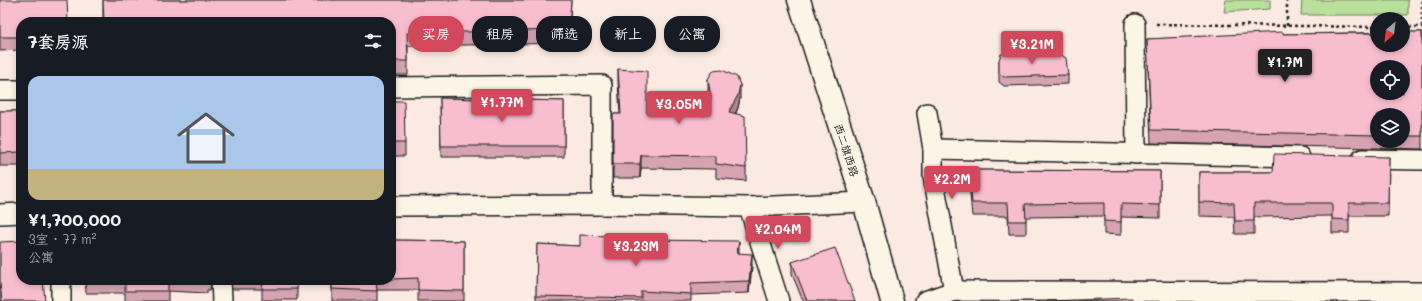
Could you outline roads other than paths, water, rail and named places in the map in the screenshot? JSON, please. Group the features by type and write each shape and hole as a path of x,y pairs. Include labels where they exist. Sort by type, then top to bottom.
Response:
{"street":[{"name":"西二旗西路","path":"799,0 864,202 892,301"},
{"path":"1135,24 1136,154"},
{"path":"396,87 602,85 602,205"},
{"path":"0,90 16,90"},
{"path":"928,113 933,150 932,176 954,291"},
{"path":"933,150 1319,158"},
{"path":"1342,158 1422,160"},
{"path":"396,206 602,205 749,207 864,202"},
{"path":"749,207 779,301"},
{"path":"0,214 16,213"},
{"path":"61,285 61,301"},
{"path":"221,285 222,301"},
{"path":"925,301 954,291 1015,296 1422,292"}]}
